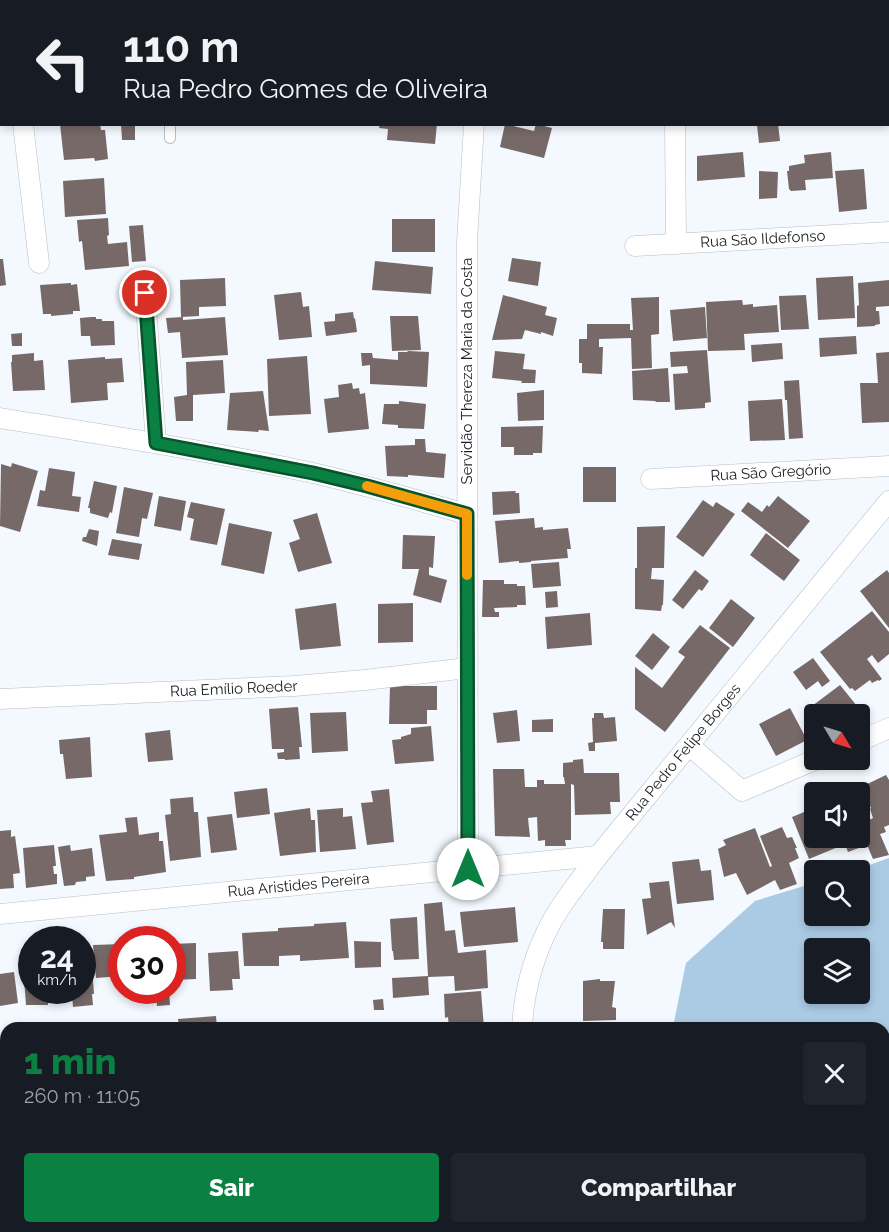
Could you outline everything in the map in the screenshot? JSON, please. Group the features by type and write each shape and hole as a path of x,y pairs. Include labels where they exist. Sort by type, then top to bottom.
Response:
{"street":[{"path":"23,126 39,263"},
{"name":"Servidão Thereza Maria da Costa","path":"468,869 466,242 474,126"},
{"path":"675,126 676,244"},
{"name":"Rua São Ildefonso","path":"635,246 889,232"},
{"path":"145,293 156,443"},
{"path":"0,418 156,443 313,473 467,514"},
{"name":"Rua São Gregório","path":"651,480 889,466"},
{"name":"Rua Pedro Felipe Borges","path":"523,1022 530,971 552,920 598,856 889,501"},
{"name":"Rua Emílio Roeder","path":"0,699 304,685 467,668"},
{"path":"870,737 889,728"},
{"path":"690,746 742,791 804,764"},
{"name":"Rua Aristides Pereira","path":"0,914 598,856"}],"lane":[{"path":"170,126 170,138"}],"shaded area":[{"path":"889,858 889,1022 674,1022 686,963 755,901 804,886 804,926 870,926 870,865"}],"building":[{"path":"60,126 100,126 101,130 105,130 108,159 64,160"},
{"path":"121,126 135,126 135,140 122,140"},
{"path":"380,126 437,126 435,144 387,140 388,129 379,128"},
{"path":"505,126 534,131 535,126 552,128 544,158 500,147"},
{"path":"757,126 778,126 780,141 759,143"},
{"path":"743,152 745,177 697,181 697,156"},
{"path":"831,152 833,178 805,180 806,190 791,191 789,189 787,171 789,171 789,166 805,163 804,155"},
{"path":"864,169 867,209 839,212 835,171"},
{"path":"759,171 778,172 777,198 759,199"},
{"path":"104,178 106,214 65,217 63,181"},
{"path":"108,218 108,244 127,242 129,266 85,270 77,220"},
{"path":"392,219 435,219 435,252 392,252"},
{"path":"143,225 146,261 132,262 129,226"},
{"path":"512,258 541,262 538,286 508,281"},
{"path":"0,259 3,259 6,285 0,286"},
{"path":"375,261 433,267 431,294 372,290"},
{"path":"853,276 855,318 818,320 816,278"},
{"path":"225,278 226,306 199,307 199,316 181,317 180,280"},
{"path":"889,280 889,306 876,307 876,311 879,311 880,324 857,327 858,283"},
{"path":"71,283 71,285 77,284 80,311 51,316 51,314 43,314 40,285"},
{"path":"301,292 303,307 309,306 312,337 279,340 274,295"},
{"path":"503,295 547,307 545,315 557,318 553,336 525,330 522,339 492,340"},
{"path":"806,295 809,329 781,330 779,296"},
{"path":"659,297 659,334 651,335 652,368 632,369 631,338 599,339 599,347 603,347 602,374 582,373 582,363 579,363 579,339 587,339 587,324 630,324 630,330 633,330 631,298"},
{"path":"742,300 743,305 753,304 753,307 777,305 779,332 744,334 745,350 708,351 706,302"},
{"path":"705,307 707,338 673,341 670,310"},
{"path":"353,312 357,332 326,336 324,322 335,321 335,314"},
{"path":"390,316 418,316 421,350 392,351"},
{"path":"96,317 102,321 114,321 115,345 91,346 90,336 81,336 80,318"},
{"path":"183,317 183,320 225,317 228,355 182,358 180,332 168,333 166,318"},
{"path":"22,333 22,346 12,346 11,334"},
{"path":"856,336 857,354 820,357 819,338"},
{"path":"782,343 783,359 752,362 751,345"},
{"path":"707,350 711,402 705,403 705,408 675,410 673,374 688,373 687,366 671,367 670,352"},
{"path":"495,351 525,354 523,369 536,370 535,383 492,378"},
{"path":"398,352 429,352 427,387 370,384 370,365 362,366 361,353 372,353 373,358 398,360"},
{"path":"889,352 889,422 862,423 860,383 878,383 876,353"},
{"path":"34,353 34,361 43,360 45,390 13,391 12,355"},
{"path":"307,356 311,414 269,416 267,359"},
{"path":"105,357 105,359 122,358 124,382 107,383 108,400 71,403 68,360"},
{"path":"223,360 225,393 193,395 193,421 176,421 174,397 187,395 186,362"},
{"path":"668,368 670,402 633,400 632,371"},
{"path":"799,380 803,438 789,439 784,381"},
{"path":"352,383 353,389 359,388 360,394 365,393 369,429 328,433 324,399 339,397 338,385"},
{"path":"544,390 544,420 518,421 517,393"},
{"path":"263,391 269,431 227,430 230,393"},
{"path":"782,399 785,440 750,441 748,401"},
{"path":"399,401 426,404 424,429 398,428 398,425 382,424 384,404 399,404"},
{"path":"543,426 542,453 514,455 514,447 501,447 501,427"},
{"path":"415,439 425,439 426,452 446,454 444,478 387,476 385,446 415,445"},
{"path":"12,463 38,471 20,532 0,526 1,464 11,467"},
{"path":"583,467 616,467 616,502 583,502"},
{"path":"49,468 75,472 72,496 81,497 79,512 37,506 40,490 45,491"},
{"path":"94,481 117,486 112,513 110,512 108,518 90,513 90,508 88,508"},
{"path":"124,487 153,493 147,519 142,518 139,537 116,533"},
{"path":"516,491 515,493 519,493 520,513 493,515 492,492"},
{"path":"159,496 186,501 181,531 154,526"},
{"path":"778,496 810,521 788,548 741,511 748,502 762,512"},
{"path":"703,500 713,507 716,502 735,514 703,557 676,537"},
{"path":"191,502 225,509 217,545 190,540 194,519 187,517"},
{"path":"317,513 332,563 298,572 289,543 300,539 293,520"},
{"path":"534,518 535,528 543,527 543,530 568,528 571,549 567,549 568,558 499,563 495,521"},
{"path":"229,523 272,532 264,574 221,565"},
{"path":"665,526 664,568 652,568 651,579 664,580 661,611 635,609 637,527"},
{"path":"89,529 99,531 97,546 82,541"},
{"path":"766,533 800,560 784,581 750,555"},
{"path":"403,535 435,536 433,568 429,567 429,575 447,580 441,603 413,595 419,569 402,569"},
{"path":"112,539 142,544 139,560 108,555"},
{"path":"559,562 561,586 533,588 531,564"},
{"path":"695,570 709,581 702,591 699,589 683,609 672,600"},
{"path":"887,570 889,573 889,628 860,591"},
{"path":"483,580 504,580 504,584 525,586 526,605 494,608 495,612 499,612 499,617 482,617"},
{"path":"557,591 558,607 546,608 545,592"},
{"path":"731,599 755,618 733,647 709,628"},
{"path":"336,603 341,646 300,650 295,609"},
{"path":"413,603 413,642 378,643 378,604"},
{"path":"872,611 889,632 889,654 878,663 872,655 867,659 882,679 872,683 870,680 855,691 850,689 820,652"},
{"path":"590,613 592,645 547,649 545,617"},
{"path":"700,625 730,648 665,732 635,709 635,667 662,688 685,657 678,652"},
{"path":"653,633 670,647 652,670 635,656"},
{"path":"813,658 830,681 822,687 818,681 806,690 793,672"},
{"path":"840,685 855,704 815,704"},
{"path":"390,686 437,686 437,710 427,710 427,724 389,724"},
{"path":"298,707 302,747 299,747 300,759 278,759 277,753 284,752 284,749 272,749 269,709"},
{"path":"790,708 804,734 804,742 776,756 759,724"},
{"path":"517,710 520,741 497,743 493,713"},
{"path":"346,712 348,751 312,753 310,713"},
{"path":"594,713 603,713 604,718 615,717 617,741 595,743 595,751 589,751 588,743 593,742 592,718 594,718"},
{"path":"553,719 553,732 532,732 532,720"},
{"path":"431,726 434,761 395,764 392,740 411,734 411,728"},
{"path":"170,730 173,760 148,762 145,733"},
{"path":"90,737 92,777 66,779 59,740"},
{"path":"583,759 584,773 619,773 620,802 610,802 611,814 575,815 574,785 571,784 571,840 565,840 566,846 545,846 545,840 538,841 537,817 528,818 530,837 495,836 493,769 524,769 525,787 537,787 537,780 544,780 544,784 565,784 563,763"},
{"path":"886,775 889,780 889,825 884,827 886,832 880,834 889,855 873,859 868,848 870,820 873,818 870,809 870,783"},
{"path":"267,788 270,814 237,818 234,792"},
{"path":"389,789 394,842 367,845 361,803 373,802 371,791"},
{"path":"193,797 194,812 198,812 201,857 170,861 165,815 171,814 170,799"},
{"path":"310,808 311,820 315,820 316,852 280,856 274,813"},
{"path":"343,808 343,817 352,816 356,849 320,852 317,810"},
{"path":"804,812 804,847 792,817"},
{"path":"232,814 237,850 211,853 207,817"},
{"path":"137,817 139,835 159,832 159,841 163,841 166,872 134,877 134,879 106,881 99,835 127,832 125,818"},
{"path":"782,827 787,838 792,837 797,848 795,848 799,858 789,863 797,884 780,890 775,880 747,895 736,873 724,877 718,849 726,845 723,840 755,828 770,867 772,866 760,836"},
{"path":"11,830 11,837 15,836 20,873 13,874 14,888 0,889 0,831"},
{"path":"54,845 56,866 53,866 54,874 57,874 57,884 26,888 23,848"},
{"path":"70,845 71,851 92,848 95,876 86,877 86,881 76,882 75,885 64,886 58,847"},
{"path":"805,848 836,848 809,859"},
{"path":"846,848 859,848 848,852"},
{"path":"699,859 701,871 711,870 714,900 677,904 672,862"},
{"path":"669,881 675,928 671,922 647,935 642,899 651,898 649,883"},
{"path":"442,902 445,931 455,930 458,953 486,950 488,988 455,991 454,976 428,977 429,995 393,998 392,978 428,976 424,904"},
{"path":"515,907 518,942 464,947 460,912"},
{"path":"603,909 625,909 624,949 603,949 603,942 601,942"},
{"path":"417,917 419,959 394,960 390,919"},
{"path":"346,922 349,958 300,961 300,955 279,956 279,966 244,966 242,933"},
{"path":"354,941 381,942 381,967 355,968"},
{"path":"186,943 196,943 196,979 186,979"},
{"path":"108,944 108,977 96,978 96,945"},
{"path":"238,951 240,979 232,979 233,990 210,991 208,953"},
{"path":"14,972 18,1003 0,1006 0,974"},
{"path":"600,979 600,981 615,981 612,1007 616,1008 616,1020 583,1021 583,981"},
{"path":"481,991 484,1022 448,1022 448,1017 445,1018 444,994"},
{"path":"383,999 384,1010 374,1010 373,1000"},
{"path":"73,1004 93,1004 93,1005 73,1007"},
{"path":"216,1016 216,1022 178,1022 178,1019"}],"slow traffic":[{"path":"367,486 467,514 467,575"}],"route":[{"path":"145,293 156,443 313,473 467,514 468,869"}]}
